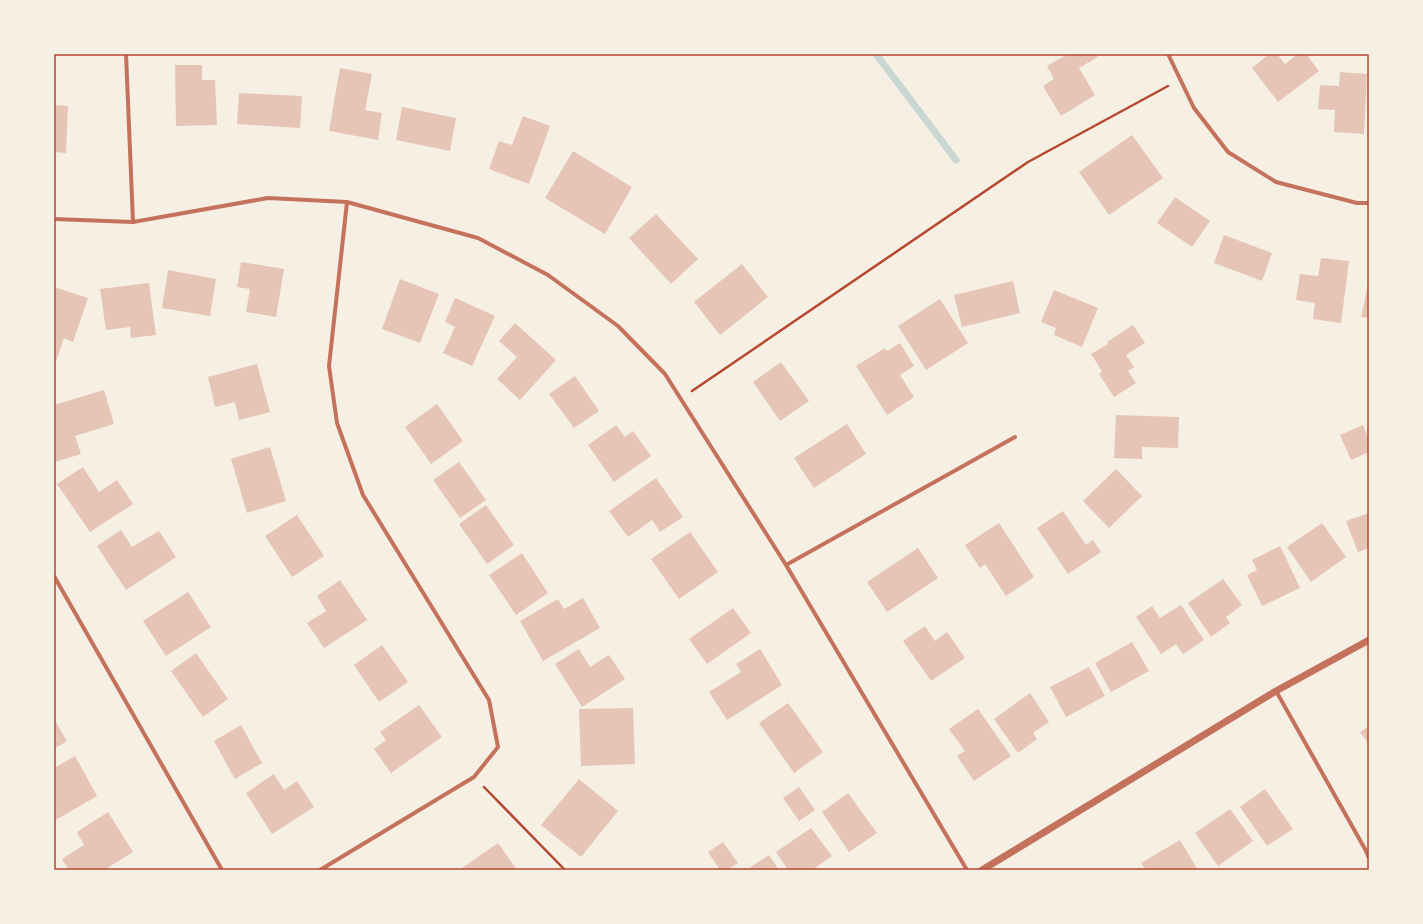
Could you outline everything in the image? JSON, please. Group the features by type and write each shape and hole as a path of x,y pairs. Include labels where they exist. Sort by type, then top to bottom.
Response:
{"street":[{"path":"126,54 133,222"},
{"path":"1168,54 1194,108 1228,152 1276,182 1357,203 1369,203"},
{"path":"54,219 133,222 268,198 347,202 478,238 548,275 618,326 665,374 786,565 967,870"},
{"path":"320,870 474,777 498,747 489,700 363,495 336,423 329,366 347,202"},
{"path":"786,565 1014,437"},
{"path":"54,576 222,870"},
{"path":"982,870 1276,691 1369,640"},
{"path":"1276,691 1369,858"}],"path":[{"path":"680,399 1028,162 1180,80"},
{"path":"474,777 565,870"}],"building":[{"path":"1068,54 1096,54 1098,57 1079,68 1095,95 1061,116 1043,86 1054,79 1047,66"},
{"path":"1269,54 1277,54 1285,64 1298,54 1306,54 1319,71 1278,102 1252,68"},
{"path":"175,65 202,65 202,80 215,80 217,125 176,126"},
{"path":"340,68 372,74 365,110 382,113 378,140 329,131"},
{"path":"1340,72 1367,74 1364,134 1334,132 1335,110 1318,109 1320,85 1339,86"},
{"path":"239,93 302,96 300,128 237,124"},
{"path":"54,105 68,106 66,153 54,152"},
{"path":"402,107 456,118 450,151 396,140"},
{"path":"523,116 550,126 529,184 489,169 499,141 512,145"},
{"path":"1132,135 1163,178 1109,215 1079,172"},
{"path":"573,151 632,187 605,234 545,198"},
{"path":"1175,197 1210,221 1192,247 1157,223"},
{"path":"656,214 698,259 671,284 629,238"},
{"path":"1224,235 1272,253 1262,281 1214,263"},
{"path":"1321,258 1349,261 1341,323 1313,319 1315,303 1296,300 1300,274 1318,276"},
{"path":"241,262 284,269 276,317 246,312 250,289 237,287"},
{"path":"742,264 768,297 720,335 694,302"},
{"path":"168,270 216,279 210,316 162,308"},
{"path":"400,279 439,294 420,343 382,329"},
{"path":"1013,281 1020,313 962,327 954,295"},
{"path":"149,283 156,335 131,338 130,327 106,330 100,289"},
{"path":"1369,284 1369,318 1361,317"},
{"path":"54,287 88,298 73,342 64,338 56,361 54,360"},
{"path":"1054,290 1098,308 1082,347 1054,335 1056,328 1041,322"},
{"path":"455,298 495,316 472,366 443,353 455,327 445,322"},
{"path":"940,299 968,343 926,370 898,326"},
{"path":"515,323 556,360 520,400 497,379 517,357 499,341"},
{"path":"1133,325 1145,343 1126,355 1134,367 1128,371 1136,383 1114,397 1099,374 1102,371 1091,354 1108,344 1107,342"},
{"path":"900,343 914,366 900,375 914,397 887,415 856,366 885,348 887,351"},
{"path":"781,362 809,401 780,421 753,382"},
{"path":"257,364 270,412 239,420 235,402 215,407 208,377"},
{"path":"575,376 599,411 574,428 549,394"},
{"path":"104,390 114,424 75,436 81,454 55,462 54,405"},
{"path":"437,404 463,441 431,464 405,427"},
{"path":"1116,415 1179,417 1178,448 1142,447 1142,459 1114,458"},
{"path":"847,424 866,454 814,488 794,458"},
{"path":"616,425 625,437 633,431 651,456 614,482 588,445"},
{"path":"1363,425 1369,440 1369,452 1351,460 1340,435"},
{"path":"270,447 286,501 247,513 231,459"},
{"path":"459,462 486,500 460,518 433,480"},
{"path":"83,467 99,492 117,480 133,504 90,532 57,484"},
{"path":"1116,469 1142,496 1109,528 1083,501"},
{"path":"656,478 683,517 660,532 652,520 628,537 609,511"},
{"path":"486,505 514,545 487,564 459,524"},
{"path":"1063,511 1086,545 1093,540 1101,552 1068,574 1037,528"},
{"path":"1369,513 1369,548 1358,552 1346,521"},
{"path":"297,515 324,556 292,577 265,536"},
{"path":"999,523 1034,577 1006,596 985,564 980,568 965,545"},
{"path":"1322,523 1346,557 1311,582 1287,547"},
{"path":"121,530 132,547 159,531 176,557 126,590 97,546"},
{"path":"690,532 718,572 679,599 651,559"},
{"path":"1280,546 1300,588 1262,606 1247,575 1257,570 1252,560"},
{"path":"918,548 938,578 887,612 867,582"},
{"path":"522,553 548,593 516,615 489,575"},
{"path":"1223,579 1242,605 1226,617 1230,623 1211,637 1188,603"},
{"path":"340,580 367,620 324,648 307,623 326,611 317,596"},
{"path":"188,592 211,627 166,656 143,621"},
{"path":"583,598 600,628 543,661 520,621 558,599 564,609"},
{"path":"1181,605 1204,640 1183,654 1176,644 1161,654 1136,617 1152,606 1160,618"},
{"path":"733,608 751,633 707,664 689,639"},
{"path":"925,626 935,641 947,632 965,658 931,681 903,641"},
{"path":"1132,642 1149,671 1111,692 1095,663"},
{"path":"382,645 408,682 379,702 354,665"},
{"path":"579,649 590,667 609,655 625,679 582,707 555,664"},
{"path":"760,649 782,685 727,720 709,692 741,672 736,664"},
{"path":"196,653 228,699 203,717 171,671"},
{"path":"1089,667 1105,696 1066,717 1050,687"},
{"path":"1030,693 1049,722 1033,733 1037,739 1018,753 994,719"},
{"path":"788,703 823,752 794,773 759,723"},
{"path":"419,705 442,737 391,773 374,749 386,740 380,732"},
{"path":"633,708 635,764 581,766 579,709"},
{"path":"978,709 1011,756 974,781 957,756 965,751 949,729"},
{"path":"54,719 67,741 54,749"},
{"path":"241,725 262,763 235,779 214,741"},
{"path":"1369,726 1369,744 1360,732"},
{"path":"75,756 97,796 54,821 54,768"},
{"path":"274,774 284,790 297,781 314,807 272,834 246,793"},
{"path":"579,779 618,811 581,857 541,825"},
{"path":"799,787 815,810 799,821 783,798"},
{"path":"1265,789 1293,829 1267,846 1240,807"},
{"path":"848,793 877,833 849,852 822,812"},
{"path":"1230,809 1253,841 1218,866 1195,833"},
{"path":"108,812 133,852 104,870 69,870 62,859 84,845 77,832"},
{"path":"811,828 832,856 812,870 788,870 776,852"},
{"path":"1180,840 1198,870 1146,870 1141,863"},
{"path":"723,842 738,863 727,870 720,870 708,852"},
{"path":"498,843 517,870 463,870 462,868"},
{"path":"769,855 779,870 746,870"}],"waterway":[{"path":"876,54 956,160"}]}
